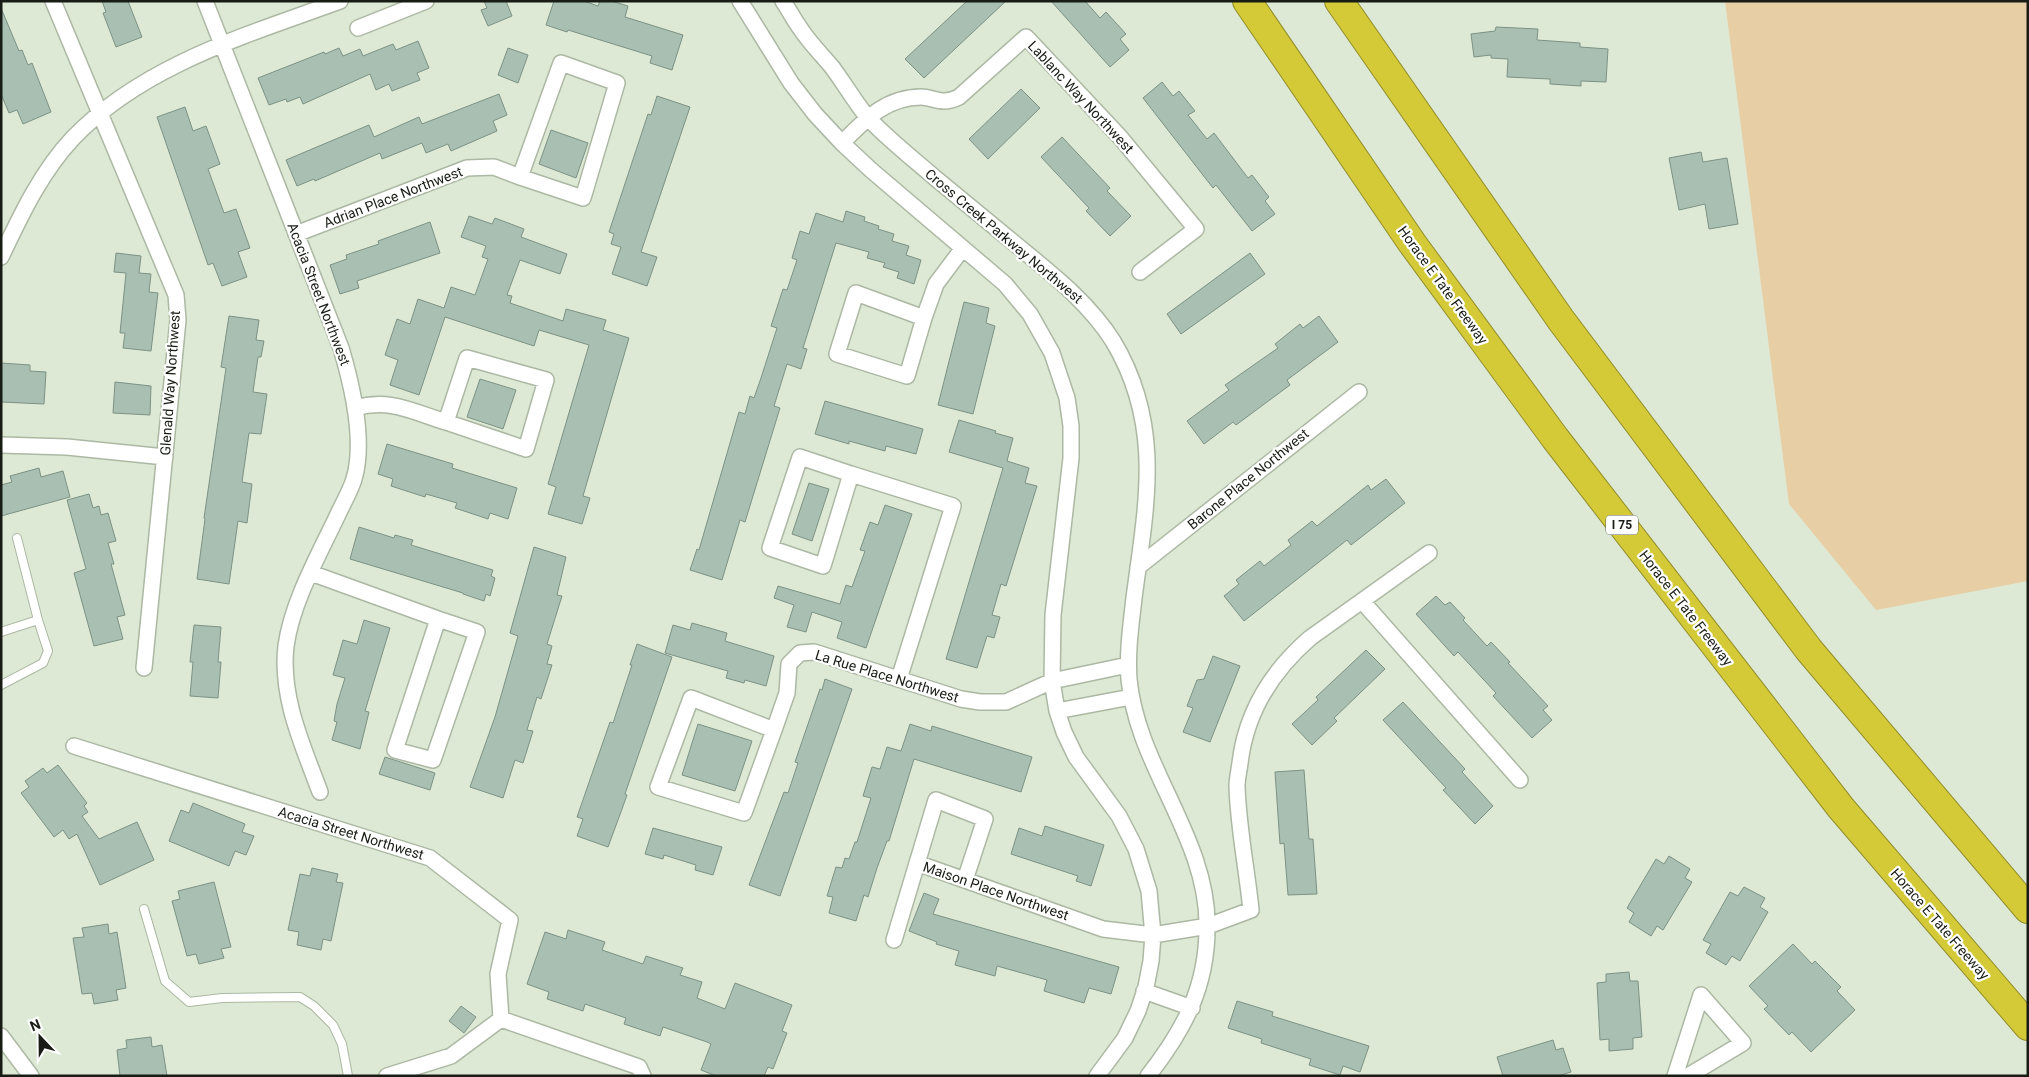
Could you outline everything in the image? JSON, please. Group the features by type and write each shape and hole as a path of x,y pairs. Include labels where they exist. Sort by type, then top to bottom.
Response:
{"highway":[{"name":"Horace E Tate Freeway","path":"1247,1 1412,243 1555,438 1841,808 2028,1026"},
{"path":"1339,1 1561,320 1808,650 2028,909"}],"street":[{"name":"Glenald Way Northwest","path":"53,1 176,295 178,320 144,668"},
{"name":"Acacia Street Northwest","path":"204,1 341,348 350,378 355,408 358,453 354,478 298,601 290,624 286,647 285,674 292,714 320,792"},
{"path":"1,258 6,234 48,169 72,140 100,112 154,77 222,44 317,5 340,1"},
{"path":"358,28 426,1"},
{"path":"740,1 790,83 815,114 842,143 1005,284 1030,314 1052,353 1067,398 1071,426 1071,458 1053,615 1052,681 1057,711 1064,732 1076,757 1119,816 1136,849 1149,891 1153,936 1151,961 1138,1011 1125,1038 1097,1076"},
{"name":"Cross Creek Parkway Northwest","path":"783,1 799,28 832,67 868,117 930,173 1069,288 1095,316 1114,343 1135,389 1143,417 1147,442 1148,488 1129,637 1128,665 1131,697 1145,747 1197,863 1205,894 1208,926 1205,959 1200,984 1192,1008 1180,1030 1148,1076"},
{"name":"Lablanc Way Northwest","path":"842,143 868,117 887,104 904,98 923,97 945,101 959,98 1026,37 1120,137 1196,229 1140,272"},
{"name":"Adrian Place Northwest","path":"296,234 467,168 494,167 520,177 584,198 617,83 561,64 520,177"},
{"path":"924,318 856,293 837,354 907,376 936,284 963,248"},
{"path":"355,408 371,404 387,404 526,449 546,380 467,358 446,422"},
{"name":"Barone Place Northwest","path":"1138,567 1359,392"},
{"path":"1,445 67,447 165,457"},
{"path":"851,474 823,566 770,548 800,458 851,474 953,506 898,679"},
{"path":"1429,553 1362,601 1520,780"},
{"path":"311,573 477,632 433,760 395,750 438,619"},
{"name":"Maison Place Northwest","path":"894,940 917,864 1102,929 1153,936 1208,926 1251,910 1237,785 1242,742 1255,706 1272,678 1293,653 1310,638 1362,601"},
{"name":"La Rue Place Northwest","path":"774,730 691,698 658,787 744,813 774,730 787,693 789,664 800,653 814,652 960,699 980,702 1006,702 1052,681 1128,665"},
{"path":"1057,711 1131,697"},
{"name":"Acacia Street Northwest","path":"74,746 430,858 510,920 498,974 501,1020"},
{"path":"917,864 936,800 985,819 965,880"},
{"path":"1144,992 1192,1008"},
{"path":"1675,1076 1701,995 1743,1043 1688,1076"},
{"path":"387,1076 451,1056 501,1020 639,1067 642,1076"},
{"path":"1,1036 31,1076"}],"lane":[{"path":"1,685 43,663 48,651 17,538"},
{"path":"1,632 38,620"},
{"path":"144,909 166,981 188,1002 230,998 300,997 314,1006 333,1025 342,1044 348,1076"}],"shaded area":[{"path":"1725,1 2028,1 2028,581 1876,610 1789,504"}],"building":[{"path":"102,1 128,1 142,37 116,47 103,13 106,12"},
{"path":"484,1 506,1 512,16 488,26 481,10 487,8"},
{"path":"554,1 584,1 598,6 600,1 611,1 628,6 625,17 683,35 672,70 650,63 652,56 546,25"},
{"path":"967,1 1006,1 924,78 905,59"},
{"path":"1051,1 1085,1 1100,18 1106,12 1126,34 1120,39 1129,50 1110,67"},
{"path":"1,8 19,51 22,50 28,65 32,63 51,112 23,124 17,110 9,113 1,94"},
{"path":"1496,27 1538,29 1537,40 1580,43 1580,47 1608,49 1606,82 1581,81 1581,86 1550,84 1550,79 1507,77 1508,59 1491,58 1491,55 1474,57 1471,34 1495,31"},
{"path":"418,41 429,68 417,73 420,80 392,91 389,84 376,90 370,74 303,104 300,97 287,102 286,99 269,105 258,78 339,48 343,56 360,49 363,56 393,44 396,50"},
{"path":"508,48 528,55 518,83 498,75"},
{"path":"1162,82 1173,96 1179,91 1195,111 1188,115 1207,139 1214,133 1248,178 1252,175 1269,197 1265,201 1275,214 1252,231 1216,185 1213,188 1143,98"},
{"path":"1021,89 1040,108 988,159 969,139"},
{"path":"499,94 507,115 493,121 497,131 451,151 448,144 426,153 422,143 382,159 380,153 315,181 314,179 297,186 286,160 369,125 374,137 419,117 422,124"},
{"path":"657,96 690,107 641,252 657,257 647,286 612,274 621,247 611,244 614,234 609,232 648,114 651,115"},
{"path":"185,107 193,131 206,126 220,164 208,169 224,213 236,209 250,248 238,252 247,277 222,286 213,263 208,265 157,117"},
{"path":"551,130 588,143 576,178 539,164"},
{"path":"1062,137 1110,188 1107,191 1131,216 1110,236 1086,211 1089,208 1041,157"},
{"path":"1701,152 1703,162 1727,158 1738,224 1709,229 1705,204 1679,210 1669,158"},
{"path":"846,211 865,217 864,221 879,226 878,229 894,234 892,241 909,246 906,255 921,260 914,284 897,278 899,272 883,267 885,263 867,258 869,252 836,243 803,348 807,349 801,369 787,364 774,406 780,408 745,522 740,520 722,580 690,570 697,549 699,550 739,412 745,414 750,396 754,398 761,378 777,328 771,326 783,289 787,290 797,260 792,258 800,231 809,234 816,213 843,222"},
{"path":"469,216 492,224 495,218 524,229 521,237 567,254 560,274 520,260 507,295 512,296 510,303 563,321 566,309 606,320 603,330 629,338 583,496 590,498 582,524 548,514 556,487 548,484 589,345 539,330 534,346 445,317 419,395 390,385 398,360 385,355 397,319 410,324 418,299 444,308 451,287 475,295 488,259 482,257 486,246 461,237"},
{"path":"430,222 440,253 357,281 359,288 340,294 330,265 347,259 346,255 379,244 378,241"},
{"path":"116,253 141,256 139,273 151,274 149,292 158,293 151,351 123,348 125,333 120,333 126,273 114,272"},
{"path":"1250,253 1265,274 1181,334 1167,314"},
{"path":"964,302 989,308 986,323 995,326 973,414 938,405"},
{"path":"229,316 259,320 256,340 264,341 261,357 258,357 253,392 267,394 261,434 249,433 242,482 252,484 247,523 238,521 229,584 197,579 226,368 221,367"},
{"path":"1319,316 1338,342 1287,380 1290,385 1236,425 1233,422 1204,444 1187,421 1229,390 1225,385 1278,348 1275,344 1300,324 1303,328"},
{"path":"1,363 30,365 30,371 46,372 44,404 1,402"},
{"path":"480,379 516,390 503,429 467,417"},
{"path":"115,382 151,386 150,415 113,413"},
{"path":"825,401 923,429 916,454 886,446 885,451 849,441 849,444 815,434"},
{"path":"959,420 1013,438 1007,461 1029,468 1025,483 1037,486 1006,586 1001,584 992,615 1000,617 994,638 987,636 977,668 946,659 1003,468 949,452"},
{"path":"387,444 453,464 452,468 517,488 508,519 490,513 488,519 455,508 457,503 426,494 425,497 391,486 393,479 378,474"},
{"path":"39,468 41,477 63,471 70,497 1,516 1,485 12,482 10,476"},
{"path":"1386,479 1405,503 1351,545 1347,540 1244,621 1224,596 1239,584 1236,580 1260,561 1264,566 1291,545 1288,540 1312,521 1317,526 1368,485 1371,490"},
{"path":"809,483 829,489 812,541 792,534"},
{"path":"89,494 93,508 99,506 101,515 108,513 116,541 108,543 114,564 111,564 125,615 117,617 123,639 94,646 74,573 86,569 67,500"},
{"path":"885,505 912,514 866,648 837,638 842,622 812,612 806,632 787,627 794,605 774,598 778,586 840,604 846,585 852,587 865,551 860,550 870,522 878,525"},
{"path":"359,527 394,538 395,535 413,540 411,545 493,570 491,576 495,578 490,596 486,594 484,601 350,559"},
{"path":"534,547 566,557 557,595 562,596 547,644 552,646 547,664 552,665 541,699 537,697 527,730 533,731 523,763 515,760 503,798 470,787 495,717 518,636 510,633"},
{"path":"1436,596 1445,605 1450,602 1465,618 1463,620 1487,646 1491,642 1548,706 1543,710 1552,720 1532,738 1493,696 1496,693 1458,652 1454,656 1416,614"},
{"path":"364,620 390,628 365,711 369,712 360,749 332,740 337,722 334,721 337,704 345,678 333,675 343,640 357,644"},
{"path":"692,623 727,633 725,641 774,656 766,686 745,680 744,683 726,678 728,671 665,653 673,625 690,630"},
{"path":"194,625 221,627 218,662 221,662 218,698 190,696 193,662 190,662"},
{"path":"637,644 672,657 608,847 577,836 583,819 577,817 610,722 613,723"},
{"path":"1366,650 1385,669 1334,718 1337,721 1312,745 1292,724 1318,700 1316,697"},
{"path":"1213,656 1240,666 1210,742 1183,732 1193,708 1187,706 1197,680 1204,679"},
{"path":"825,679 852,689 780,896 749,885 784,792 788,793 798,763 795,762"},
{"path":"1403,702 1465,769 1462,772 1493,806 1475,824 1443,790 1446,788 1383,720"},
{"path":"698,724 752,741 735,791 682,775"},
{"path":"910,724 931,731 932,726 1032,757 1021,792 914,759 889,841 887,841 868,897 864,895 856,921 829,913 833,897 827,896 836,867 842,868 845,858 849,859 855,842 857,842 871,798 863,796 872,767 880,769 887,747 901,751"},
{"path":"385,757 435,773 430,790 379,774"},
{"path":"58,765 87,803 84,806 88,812 82,816 99,839 137,822 154,860 100,885 77,834 69,839 63,830 54,837 21,793 29,787 25,781 43,768 47,773"},
{"path":"1304,770 1309,839 1313,839 1317,894 1288,895 1284,843 1280,844 1275,772"},
{"path":"193,803 245,824 242,832 254,836 246,855 235,851 229,866 169,841 181,810 189,813"},
{"path":"1045,826 1104,845 1091,886 1076,881 1078,876 1011,854 1019,828 1042,836"},
{"path":"653,828 722,847 713,875 695,870 696,865 664,855 663,859 645,854"},
{"path":"1669,856 1690,869 1685,878 1692,882 1663,930 1657,926 1651,936 1629,922 1634,913 1627,908 1656,859 1664,864"},
{"path":"312,868 338,874 336,882 343,883 331,941 323,939 321,950 297,945 299,932 288,930 300,874 310,876"},
{"path":"214,882 231,947 221,949 224,958 199,964 196,954 187,956 172,901 180,899 178,891"},
{"path":"1744,887 1765,898 1760,907 1768,912 1740,961 1732,956 1726,965 1706,953 1711,944 1703,940 1730,892 1738,896"},
{"path":"924,893 939,899 933,914 1119,967 1111,994 1089,988 1084,1003 1044,991 1047,980 997,966 995,976 955,965 959,951 936,944 937,942 909,931"},
{"path":"108,924 109,934 117,932 126,988 116,990 118,1000 94,1004 92,993 82,994 73,938 84,937 82,928"},
{"path":"568,930 605,942 602,950 643,964 646,956 683,968 680,975 702,982 697,998 725,1009 735,983 792,1005 782,1031 787,1033 773,1069 768,1067 764,1076 716,1076 701,1070 711,1044 707,1042 663,1027 660,1036 624,1024 626,1018 585,1004 583,1011 547,999 549,992 527,984 545,932 566,939"},
{"path":"1793,944 1812,964 1815,961 1841,987 1837,991 1855,1010 1811,1052 1792,1032 1789,1035 1764,1009 1768,1006 1749,986"},
{"path":"1629,972 1630,981 1638,981 1642,1037 1633,1038 1633,1049 1609,1051 1609,1039 1600,1040 1597,983 1606,982 1606,974"},
{"path":"1237,1001 1273,1012 1272,1016 1369,1046 1360,1072 1343,1066 1340,1075 1309,1065 1311,1059 1261,1043 1262,1039 1228,1028"},
{"path":"461,1006 476,1017 464,1033 449,1021"},
{"path":"151,1037 152,1047 162,1045 167,1076 120,1076 117,1050 127,1048 126,1040"},
{"path":"1553,1040 1556,1050 1563,1048 1571,1072 1558,1076 1503,1076 1497,1057"}]}
